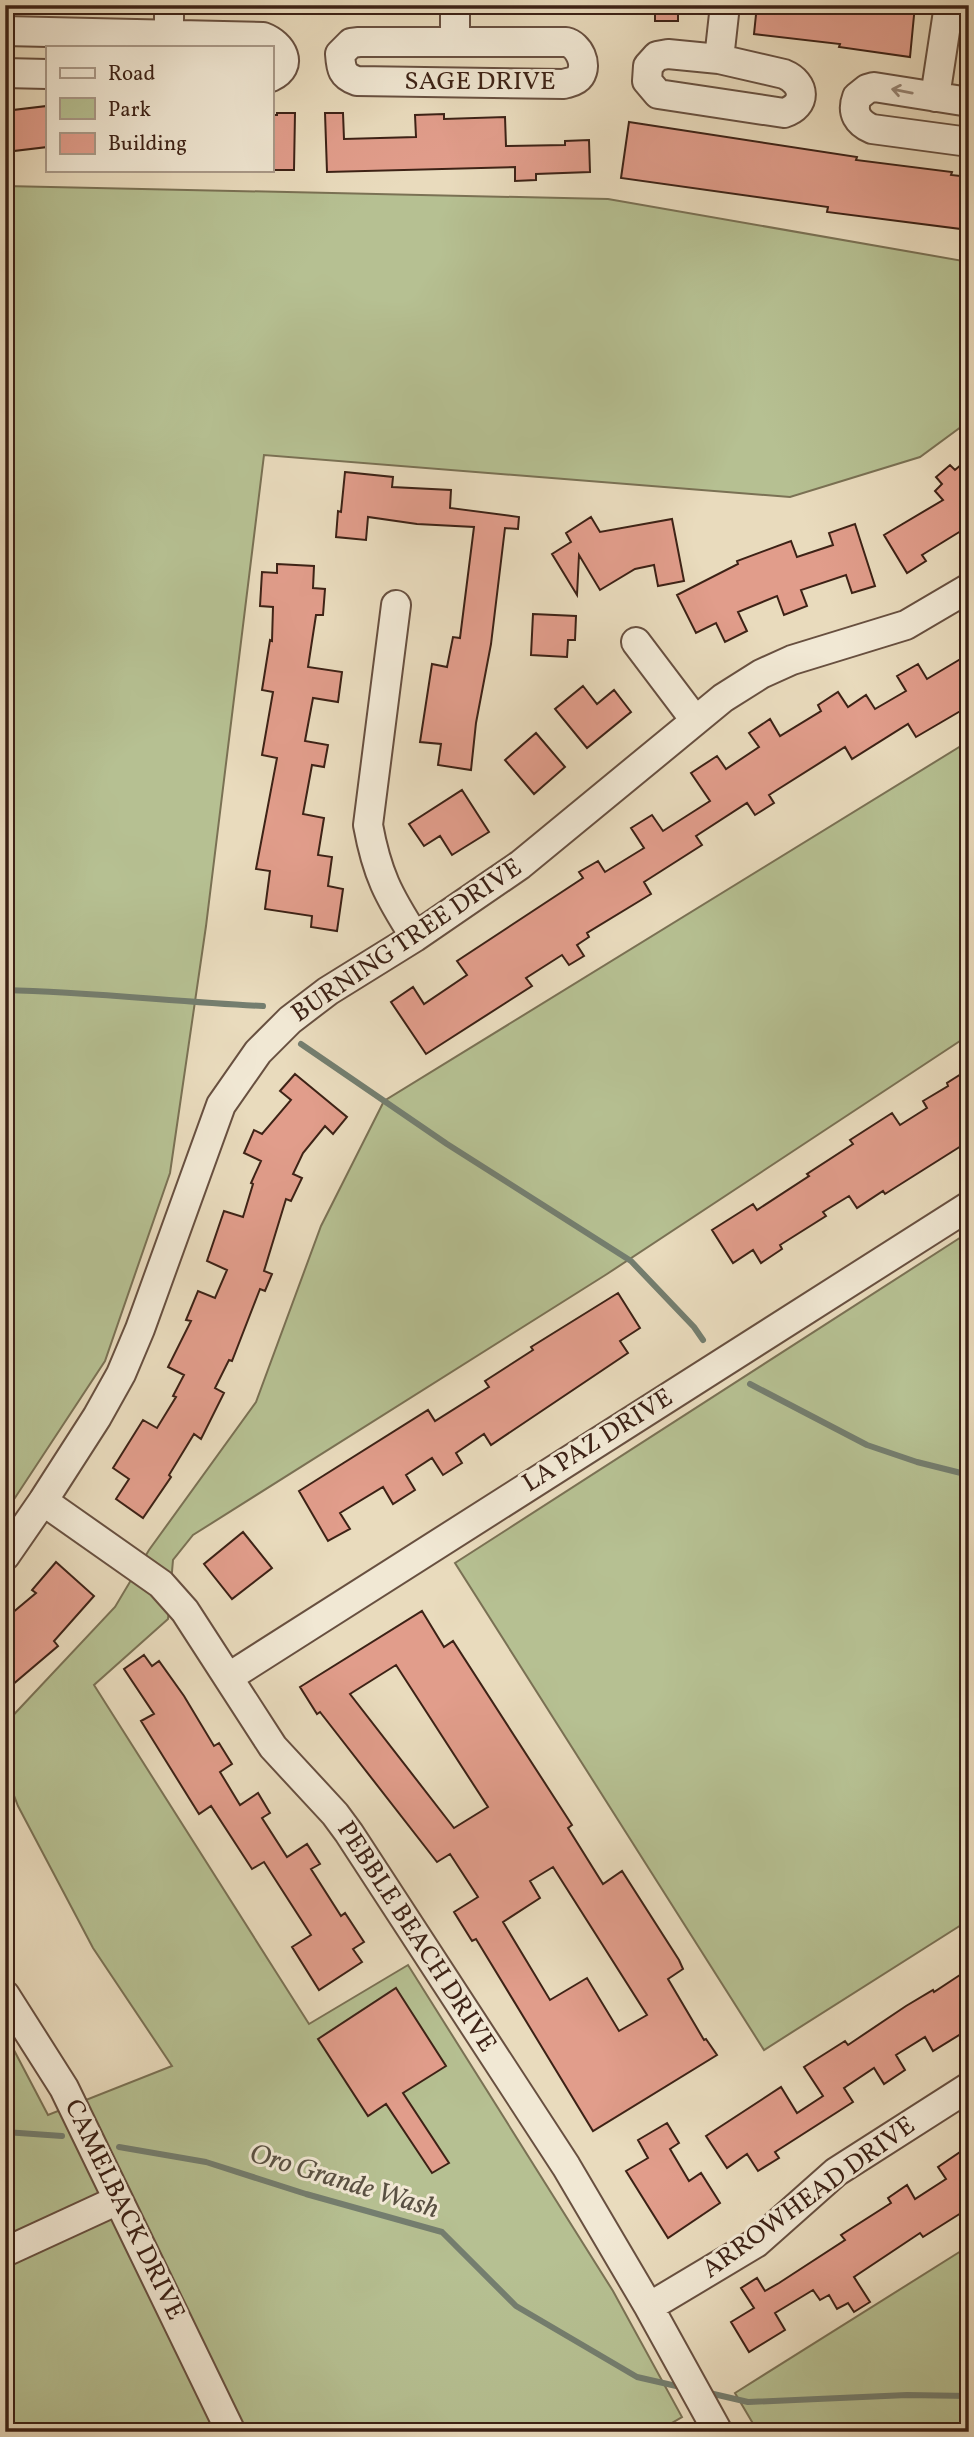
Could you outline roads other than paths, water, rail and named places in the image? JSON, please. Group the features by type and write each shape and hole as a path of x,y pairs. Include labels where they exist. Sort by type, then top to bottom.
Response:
{"street":[{"path":"169,5 169,36"},
{"path":"455,42 456,5"},
{"path":"719,59 725,5"},
{"path":"935,97 949,5"},
{"path":"5,31 263,37 272,40 282,50 284,59 281,71 273,76"},
{"name":"SAGE DRIVE","path":"455,42 566,42 573,44 579,51 583,68 581,76 564,84 357,81 347,78 341,70 340,54 351,43 455,42"},
{"path":"657,55 719,59 792,77 802,91 798,106 784,113 658,94 648,81 648,66 657,55"},
{"path":"5,73 46,74"},
{"path":"969,102 874,87 857,97 854,112 859,121 873,129 969,142"},
{"name":"BURNING TREE DRIVE","path":"5,1556 43,1502 121,1374 140,1329 221,1105 258,1052 290,1020 328,991 415,937 520,865 723,698 761,674 792,660 906,625 969,588"},
{"path":"396,605 368,825 374,858 386,890 415,937"},
{"path":"636,642 695,720"},
{"name":"LA PAZ DRIVE","path":"229,1677 969,1206"},
{"name":"PEBBLE BEACH DRIVE","path":"43,1502 161,1584 186,1611 273,1747 349,1833 566,2166 649,2307 718,2432"},
{"name":"CAMELBACK DRIVE","path":"5,1996 64,2088 210,2385 230,2432"},
{"name":"ARROWHEAD DRIVE","path":"649,2307 755,2242 836,2172 969,2087"},
{"path":"5,2252 118,2200"}],"waterway":[{"path":"5,990 263,1006"},
{"path":"301,1044 447,1144 631,1261 694,1327 703,1340"},
{"path":"750,1384 867,1445 917,1462 969,1475"},
{"name":"Oro Grande Wash","path":"5,2132 62,2136"},
{"name":"Oro Grande Wash","path":"119,2147 206,2162 306,2194 442,2232 516,2306 637,2377 685,2388"},
{"name":"Oro Grande Wash","path":"705,2392 748,2402 907,2395 969,2396"}]}
